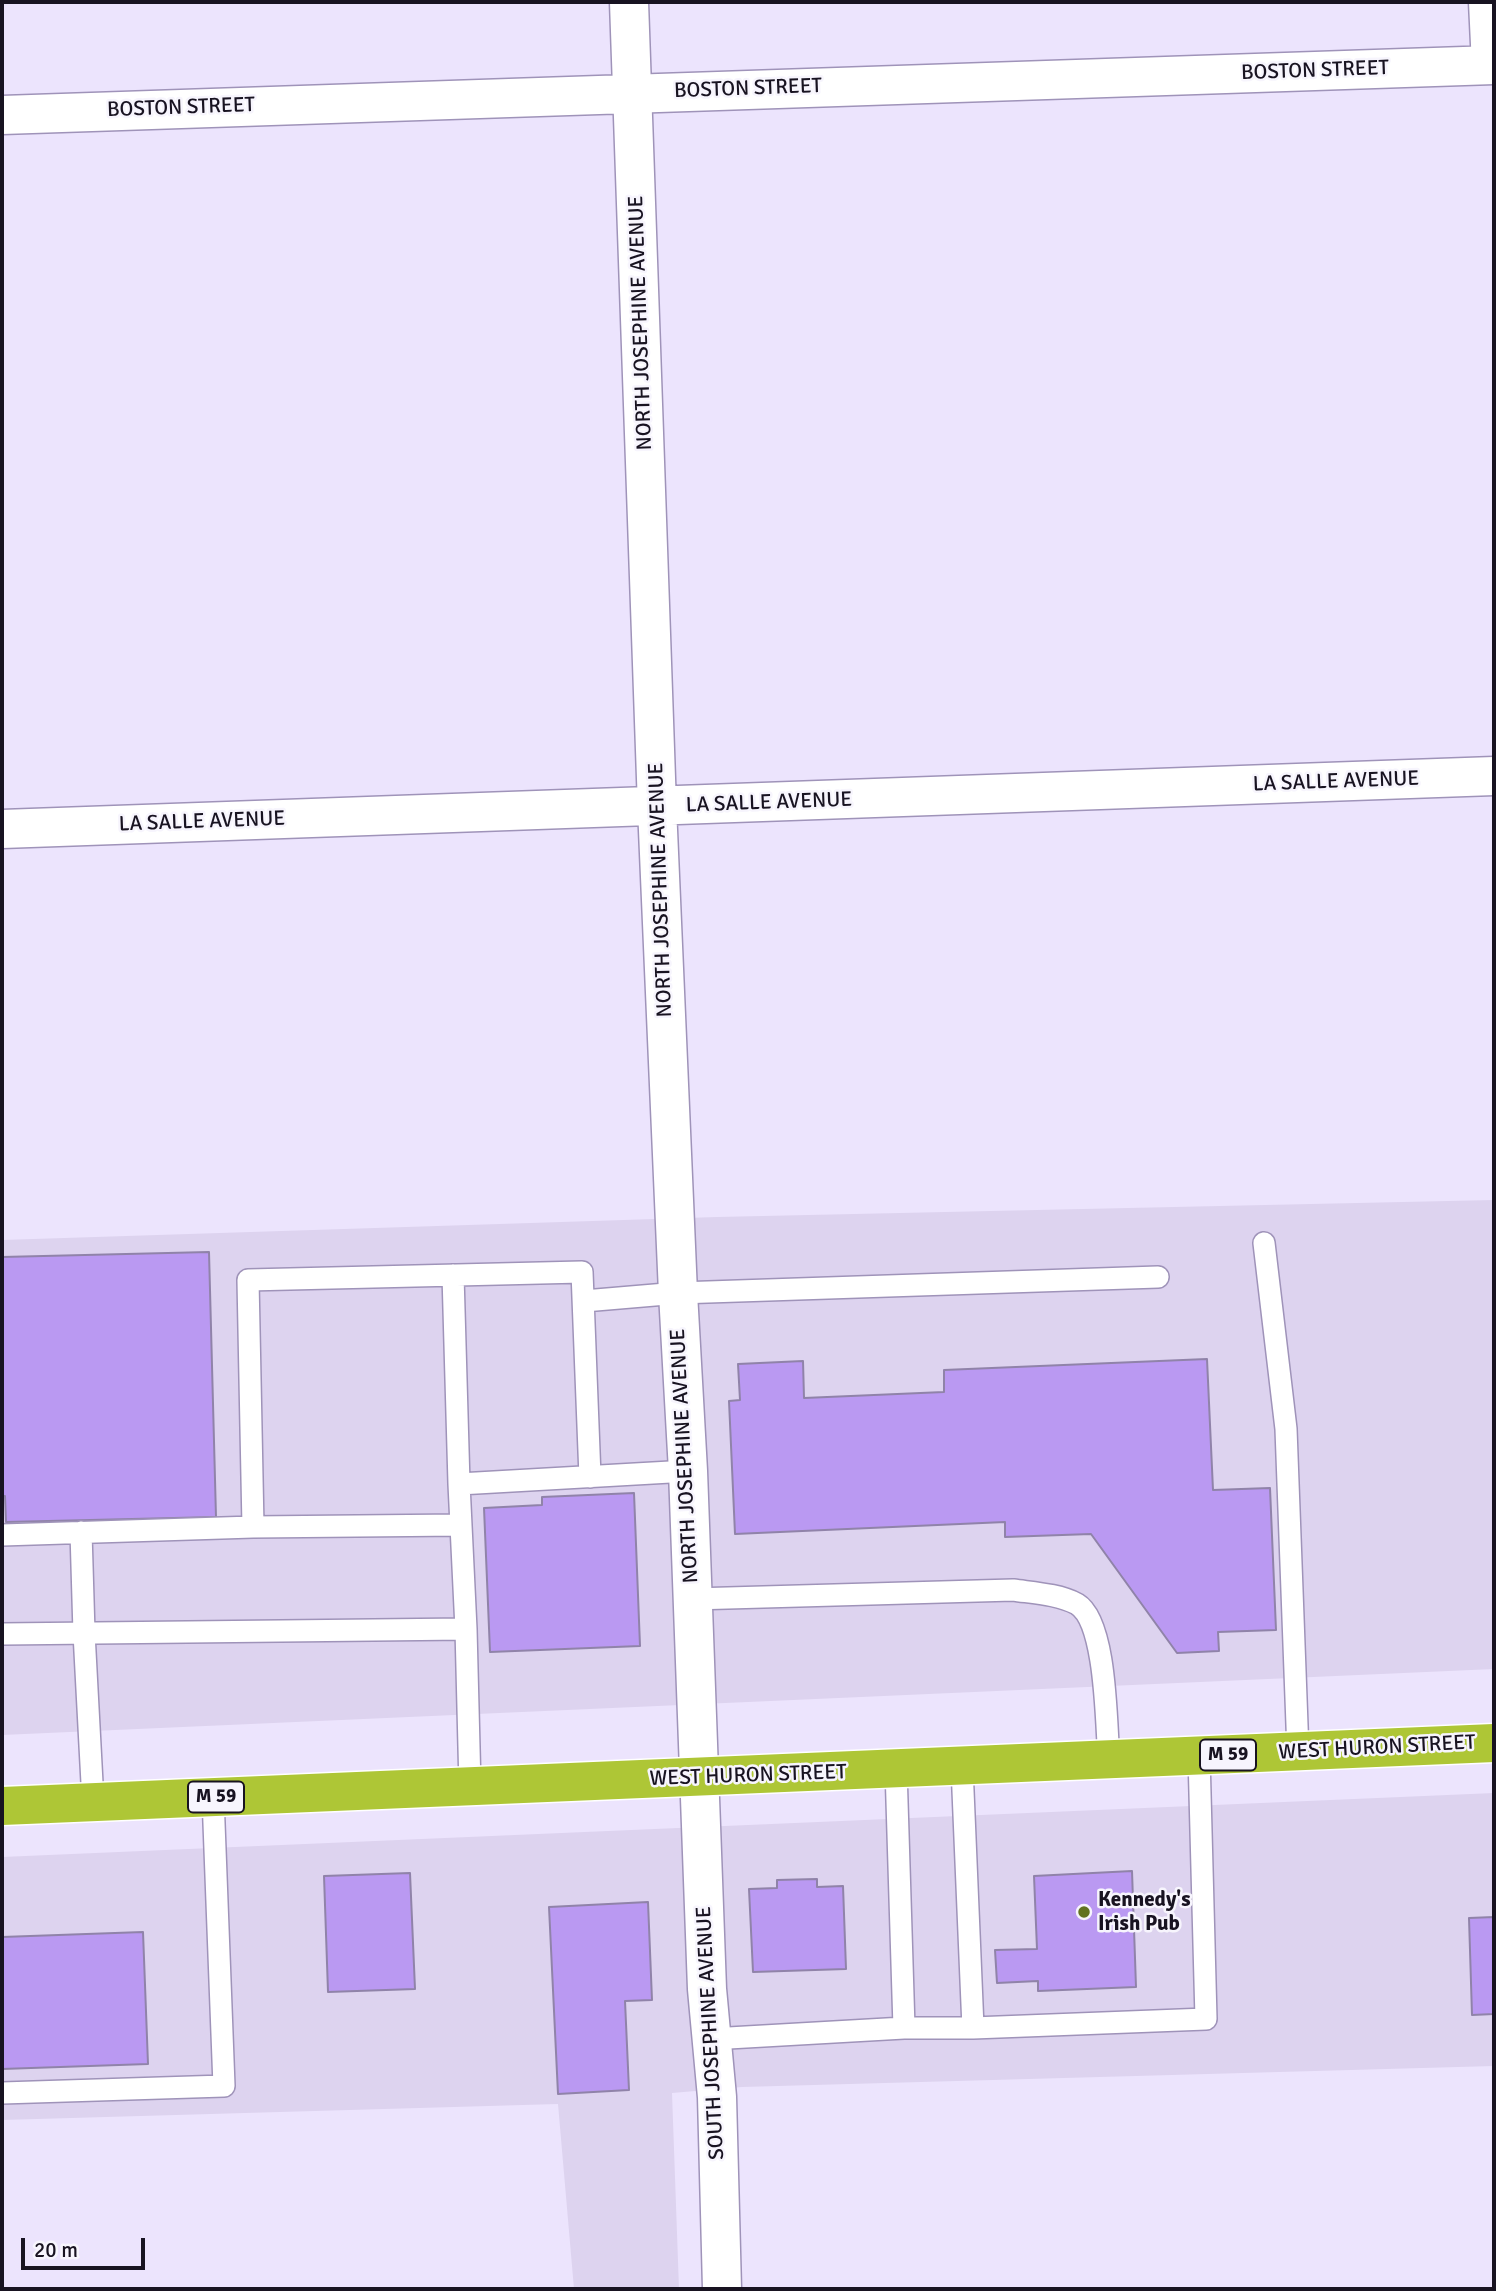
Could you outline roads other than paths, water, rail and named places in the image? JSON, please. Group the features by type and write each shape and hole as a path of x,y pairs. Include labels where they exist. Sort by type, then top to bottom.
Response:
{"highway":[{"name":"WEST HURON STREET","path":"2,1806 1494,1743"}],"street":[{"name":"NORTH JOSEPHINE AVENUE","path":"629,2 657,807 700,1778"},
{"path":"1488,2 1493,65"},
{"name":"BOSTON STREET","path":"2,115 1493,65"},
{"name":"LA SALLE AVENUE","path":"2,829 1494,776"},
{"name":"SOUTH JOSEPHINE AVENUE","path":"700,1778 707,1989 717,2096 722,2289"}],"lane":[{"path":"1264,1243 1286,1429 1298,1752"},
{"path":"253,1527 248,1280 582,1272 590,1478"},
{"path":"453,1275 470,1787"},
{"path":"584,1301 678,1293 1158,1277"},
{"path":"459,1484 688,1471"},
{"path":"2,1535 253,1527 461,1525"},
{"path":"81,1532 83,1633 93,1802"},
{"path":"692,1599 1013,1590 1047,1594 1078,1605 1093,1623 1100,1650 1109,1760"},
{"path":"2,1634 466,1629"},
{"path":"712,2039 904,2028 1206,2019 1199,1756"},
{"path":"962,1766 973,2028"},
{"path":"896,1769 904,2028"},
{"path":"2,2093 224,2086 213,1797"}],"place":[{"name":"Kennedy's Irish Pub","path":"1084,1912"}]}
